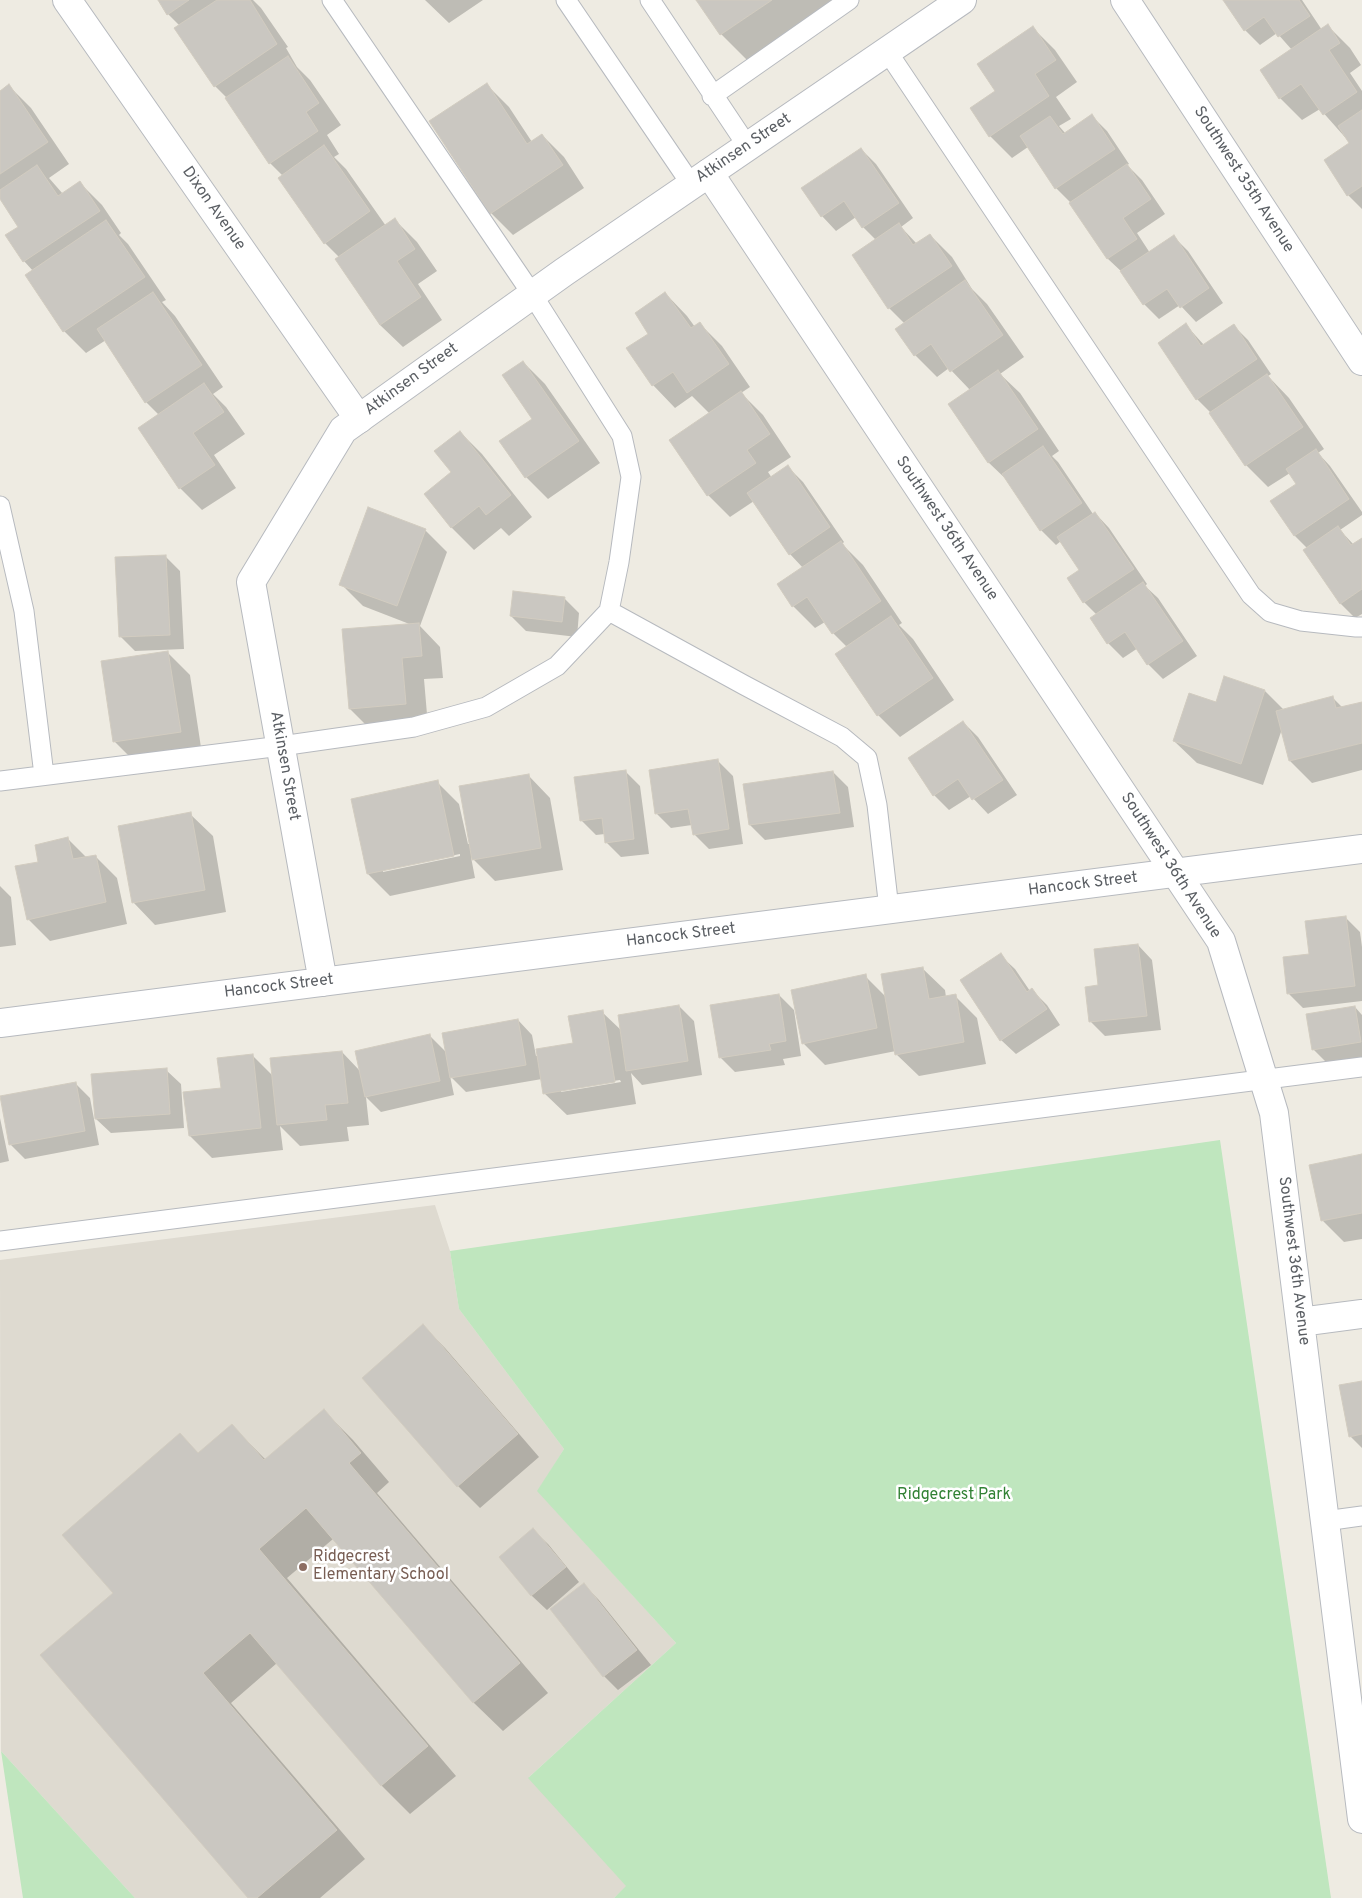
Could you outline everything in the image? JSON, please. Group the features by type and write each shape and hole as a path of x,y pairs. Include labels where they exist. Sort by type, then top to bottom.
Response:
{"street":[{"name":"Dixon Avenue","path":"67,0 359,419"},
{"name":"Atkinsen Street","path":"323,982 251,582 343,430 532,294 962,0"},
{"name":"Southwest 35th Avenue","path":"1125,0 1362,361"},
{"name":"Southwest 36th Avenue","path":"700,178 1221,941 1274,1113 1325,1521 1359,1770 1362,1819"},
{"name":"Hancock Street","path":"0,1023 1362,849"},
{"path":"1300,1322 1362,1314"}],"lane":[{"path":"0,781 281,746 414,726 486,707 557,666 609,611 619,562 631,477 622,436 532,294 332,0"},
{"path":"566,0 700,178"},
{"path":"650,0 712,96 748,147"},
{"path":"712,96 849,0"},
{"path":"887,51 1250,595 1270,612 1301,621 1362,626"},
{"path":"0,506 24,611 44,775"},
{"path":"609,611 744,686 842,737 867,758 877,805 889,909"},
{"path":"0,1241 1362,1067"},
{"path":"1325,1521 1362,1516"}],"shaded area":[{"name":"Ridgecrest Elementary School","path":"435,1205 450,1251 459,1309 564,1449 538,1491 676,1643 529,1777 627,1886 614,1898 135,1898 1,1751 0,1260"}],"green space":[{"name":"Ridgecrest Park","path":"1220,1140 1331,1898 614,1898 626,1886 528,1778 676,1643 537,1491 564,1449 459,1309 450,1251"},
{"path":"1,1751 135,1898 23,1898"}],"building":[{"path":"158,0 189,0 167,15"},
{"path":"217,0 250,0 277,44 214,87 174,28"},
{"path":"696,0 772,0 720,35"},
{"path":"1223,0 1299,0 1310,16 1278,37 1264,17 1244,31"},
{"path":"1328,24 1340,43 1329,50 1357,92 1323,115 1301,84 1279,99 1260,70"},
{"path":"1033,26 1056,60 1035,74 1049,96 989,137 970,108 995,91 977,64"},
{"path":"288,56 319,103 306,112 318,131 269,164 225,98"},
{"path":"487,83 527,144 542,134 563,165 490,214 429,121"},
{"path":"9,84 48,142 0,174 0,91"},
{"path":"1362,110 1362,186 1347,196 1324,160 1349,143 1338,126"},
{"path":"1092,114 1115,149 1055,189 1020,136 1050,116 1063,134"},
{"path":"324,145 370,211 324,244 278,178"},
{"path":"861,148 899,203 862,228 844,201 821,217 801,188"},
{"path":"1127,164 1151,199 1123,218 1137,239 1107,259 1069,203"},
{"path":"37,165 58,196 80,181 100,211 23,262 5,235 18,227 0,199 0,190"},
{"path":"395,218 415,249 397,261 421,297 380,325 335,259"},
{"path":"106,220 145,277 63,332 25,275"},
{"path":"899,223 913,245 930,234 952,266 888,309 852,255"},
{"path":"1174,235 1209,288 1180,308 1167,289 1143,305 1120,271"},
{"path":"965,280 1003,335 950,372 931,344 914,356 895,329"},
{"path":"153,292 202,365 145,403 97,329"},
{"path":"665,292 691,328 700,322 729,364 687,393 673,372 652,386 626,348 648,334 635,313"},
{"path":"1186,323 1201,346 1234,324 1257,359 1196,400 1158,343"},
{"path":"523,361 579,441 525,478 499,441 532,419 502,375"},
{"path":"998,370 1038,429 988,463 948,404"},
{"path":"1267,374 1303,427 1245,466 1209,413"},
{"path":"204,383 224,412 193,433 215,465 179,489 138,428"},
{"path":"741,391 770,434 747,450 756,463 707,496 669,440"},
{"path":"460,431 511,495 486,515 479,506 451,528 424,494 451,472 434,451"},
{"path":"1043,446 1082,503 1040,531 1002,474"},
{"path":"1316,449 1349,499 1294,536 1270,501 1296,484 1286,469"},
{"path":"788,465 830,527 789,555 747,493"},
{"path":"368,507 426,529 397,606 339,585"},
{"path":"1095,512 1134,569 1083,603 1067,578 1079,570 1057,537"},
{"path":"1338,526 1351,545 1362,538 1362,589 1340,604 1303,550"},
{"path":"841,541 881,601 832,634 807,597 792,607 777,584"},
{"path":"166,555 170,635 119,637 115,557"},
{"path":"1143,582 1183,641 1147,665 1125,632 1107,644 1090,618"},
{"path":"513,591 565,597 562,622 510,616"},
{"path":"891,616 933,678 877,716 835,654"},
{"path":"419,623 422,656 402,658 406,704 349,709 342,629"},
{"path":"168,651 181,732 113,742 101,661"},
{"path":"1224,676 1265,690 1241,764 1173,741 1189,693 1216,702"},
{"path":"1333,696 1336,708 1362,702 1362,743 1289,761 1276,711"},
{"path":"963,721 1003,780 972,800 958,779 933,796 908,758"},
{"path":"718,759 729,829 693,835 688,809 655,814 649,770"},
{"path":"626,770 634,839 605,843 602,818 580,821 574,777"},
{"path":"833,771 840,813 749,825 743,784"},
{"path":"529,774 541,848 472,860 459,786"},
{"path":"438,780 454,856 367,874 351,799"},
{"path":"191,812 205,890 132,903 118,826"},
{"path":"68,837 73,859 96,855 106,902 27,920 15,866 38,862 35,845"},
{"path":"1346,916 1355,986 1287,994 1283,957 1309,954 1305,921"},
{"path":"1138,944 1147,1016 1089,1022 1085,987 1098,985 1094,949"},
{"path":"1001,953 1027,992 1032,988 1047,1009 1000,1041 960,980"},
{"path":"923,967 929,999 956,994 964,1042 895,1055 881,974"},
{"path":"866,974 877,1028 802,1044 791,990"},
{"path":"779,994 786,1041 769,1044 771,1050 719,1058 710,1005"},
{"path":"679,1005 688,1061 626,1071 618,1015"},
{"path":"1355,1006 1361,1042 1312,1050 1306,1014"},
{"path":"603,1010 615,1082 543,1094 536,1049 573,1043 568,1016"},
{"path":"518,1019 526,1065 450,1078 442,1033"},
{"path":"430,1034 440,1081 365,1097 355,1051"},
{"path":"342,1051 348,1103 325,1105 327,1120 277,1125 270,1058"},
{"path":"253,1054 261,1128 189,1136 183,1092 221,1088 217,1058"},
{"path":"167,1068 170,1114 95,1119 91,1074"},
{"path":"76,1082 85,1131 9,1145 0,1096"},
{"path":"1362,1154 1362,1213 1321,1221 1309,1165"},
{"path":"423,1324 518,1434 457,1487 362,1378"},
{"path":"1362,1381 1362,1434 1349,1437 1339,1385"},
{"path":"324,1409 361,1453 349,1463 520,1663 473,1703 306,1508 259,1549 428,1746 381,1786 250,1633 203,1673 337,1830 257,1898 248,1898 40,1655 113,1593 62,1535 180,1433 198,1453 232,1424 264,1460"},
{"path":"533,1528 566,1567 531,1596 499,1557"},
{"path":"584,1583 637,1650 603,1677 550,1609"}],"place":[{"name":"Ridgecrest Elementary School","path":"303,1567"}]}
